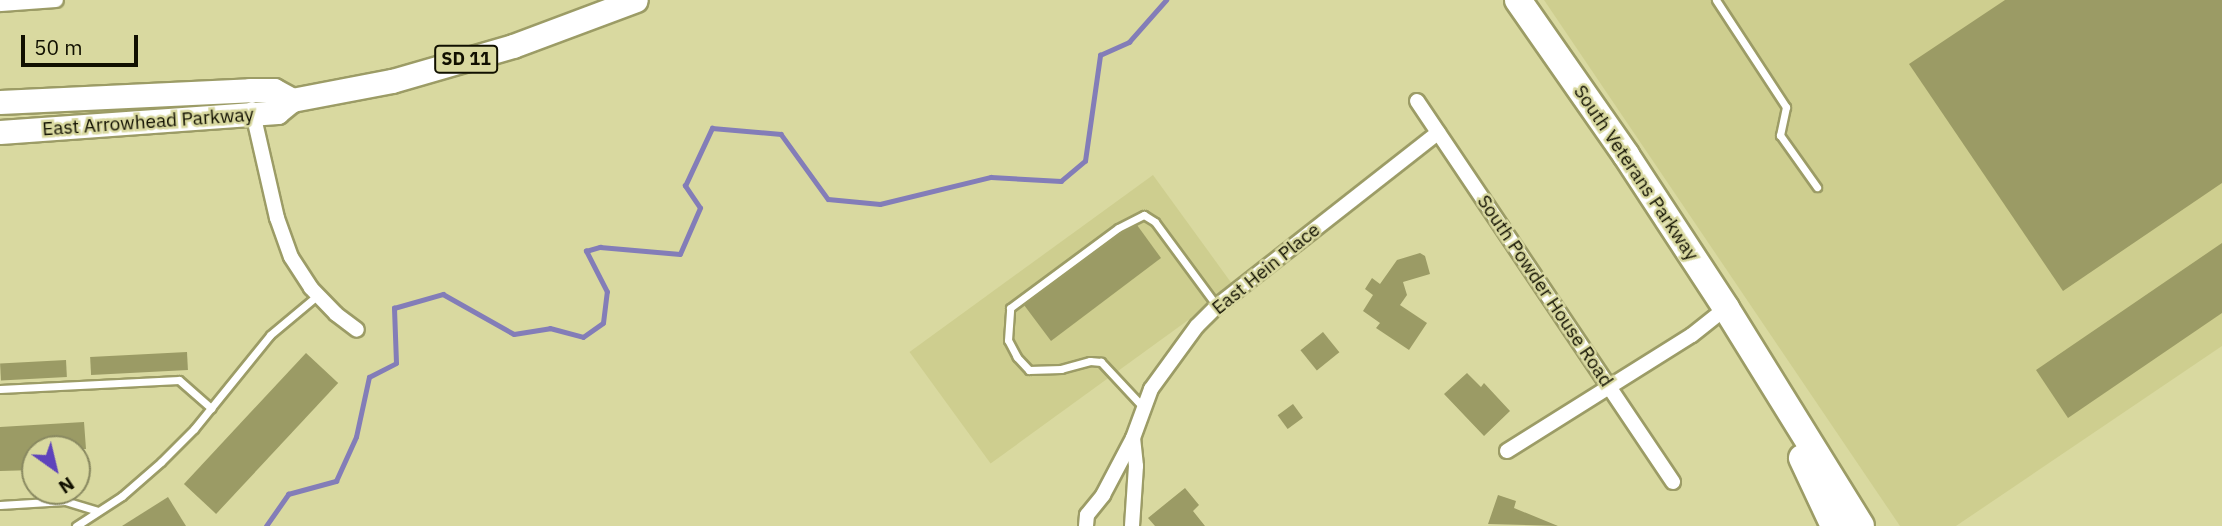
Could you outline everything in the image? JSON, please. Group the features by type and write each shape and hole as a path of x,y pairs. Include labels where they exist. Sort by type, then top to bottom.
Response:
{"highway":[{"name":"South Veterans Parkway","path":"1518,0 1626,155 1751,348"},
{"path":"1751,348 1834,526"},
{"path":"1751,348 1861,526"}],"main road":[{"name":"East Arrowhead Parkway","path":"0,132 277,112 292,100 392,80 501,50 636,0"},
{"name":"East Arrowhead Parkway","path":"0,102 250,90 274,90 292,100"}],"street":[{"path":"0,4 57,0"},
{"path":"250,90 252,114 291,257 318,295 358,330"},
{"name":"South Powder House Road","path":"1417,101 1673,482"},
{"name":"East Hein Place","path":"1086,526 1087,515 1103,495 1133,438 1151,389 1198,326 1217,306 1438,133"},
{"path":"1507,450 1692,335 1726,308"},
{"name":"East Hein Place","path":"1132,526 1136,466 1133,438"}],"lane":[{"path":"1716,0 1786,107 1780,135 1817,187"},
{"path":"1143,407 1101,362 1090,361 1061,369 1029,370 1008,340 1010,308 1118,228 1144,215 1155,222 1217,306"},
{"path":"76,526 122,496 161,462 211,408 270,335 318,295"},
{"path":"0,389 179,380 211,408"},
{"path":"0,505 65,501 97,511"}],"shaded area":[{"path":"1544,0 2222,0 2222,346 1956,526 1900,526"},
{"path":"1153,175 1234,287 991,464 909,352"}],"building":[{"path":"2005,0 2222,0 2222,183 2063,291 1909,64"},
{"path":"1137,225 1161,258 1051,341 1024,305 1121,233"},
{"path":"2222,243 2222,313 2068,418 2036,370"},
{"path":"1420,253 1425,256 1430,274 1403,282 1407,295 1400,305 1427,323 1409,350 1376,328 1380,323 1363,311 1373,295 1365,289 1372,278 1380,284 1397,260"},
{"path":"1323,332 1339,352 1317,370 1300,350"},
{"path":"187,352 188,370 91,375 90,357"},
{"path":"306,353 338,383 216,514 184,484"},
{"path":"66,360 67,377 1,380 0,363"},
{"path":"1467,373 1481,387 1484,383 1510,411 1484,436 1444,394"},
{"path":"1293,404 1303,418 1288,429 1278,415"},
{"path":"84,422 85,435 21,435 21,470 0,471 0,427"},
{"path":"1185,488 1199,505 1193,511 1205,526 1155,526 1148,518"},
{"path":"1498,495 1516,501 1514,508 1558,526 1488,524"},
{"path":"168,497 186,526 122,526"}],"waterway":[{"path":"266,526 288,494 336,481 356,437 369,377 396,363 394,308 443,294 514,334 550,328 583,337 603,323 607,292 586,251 600,247 680,254 700,208 685,186 712,128 781,134 828,199 880,204 991,177 1061,181 1085,161 1100,55 1129,42 1166,0"}]}
